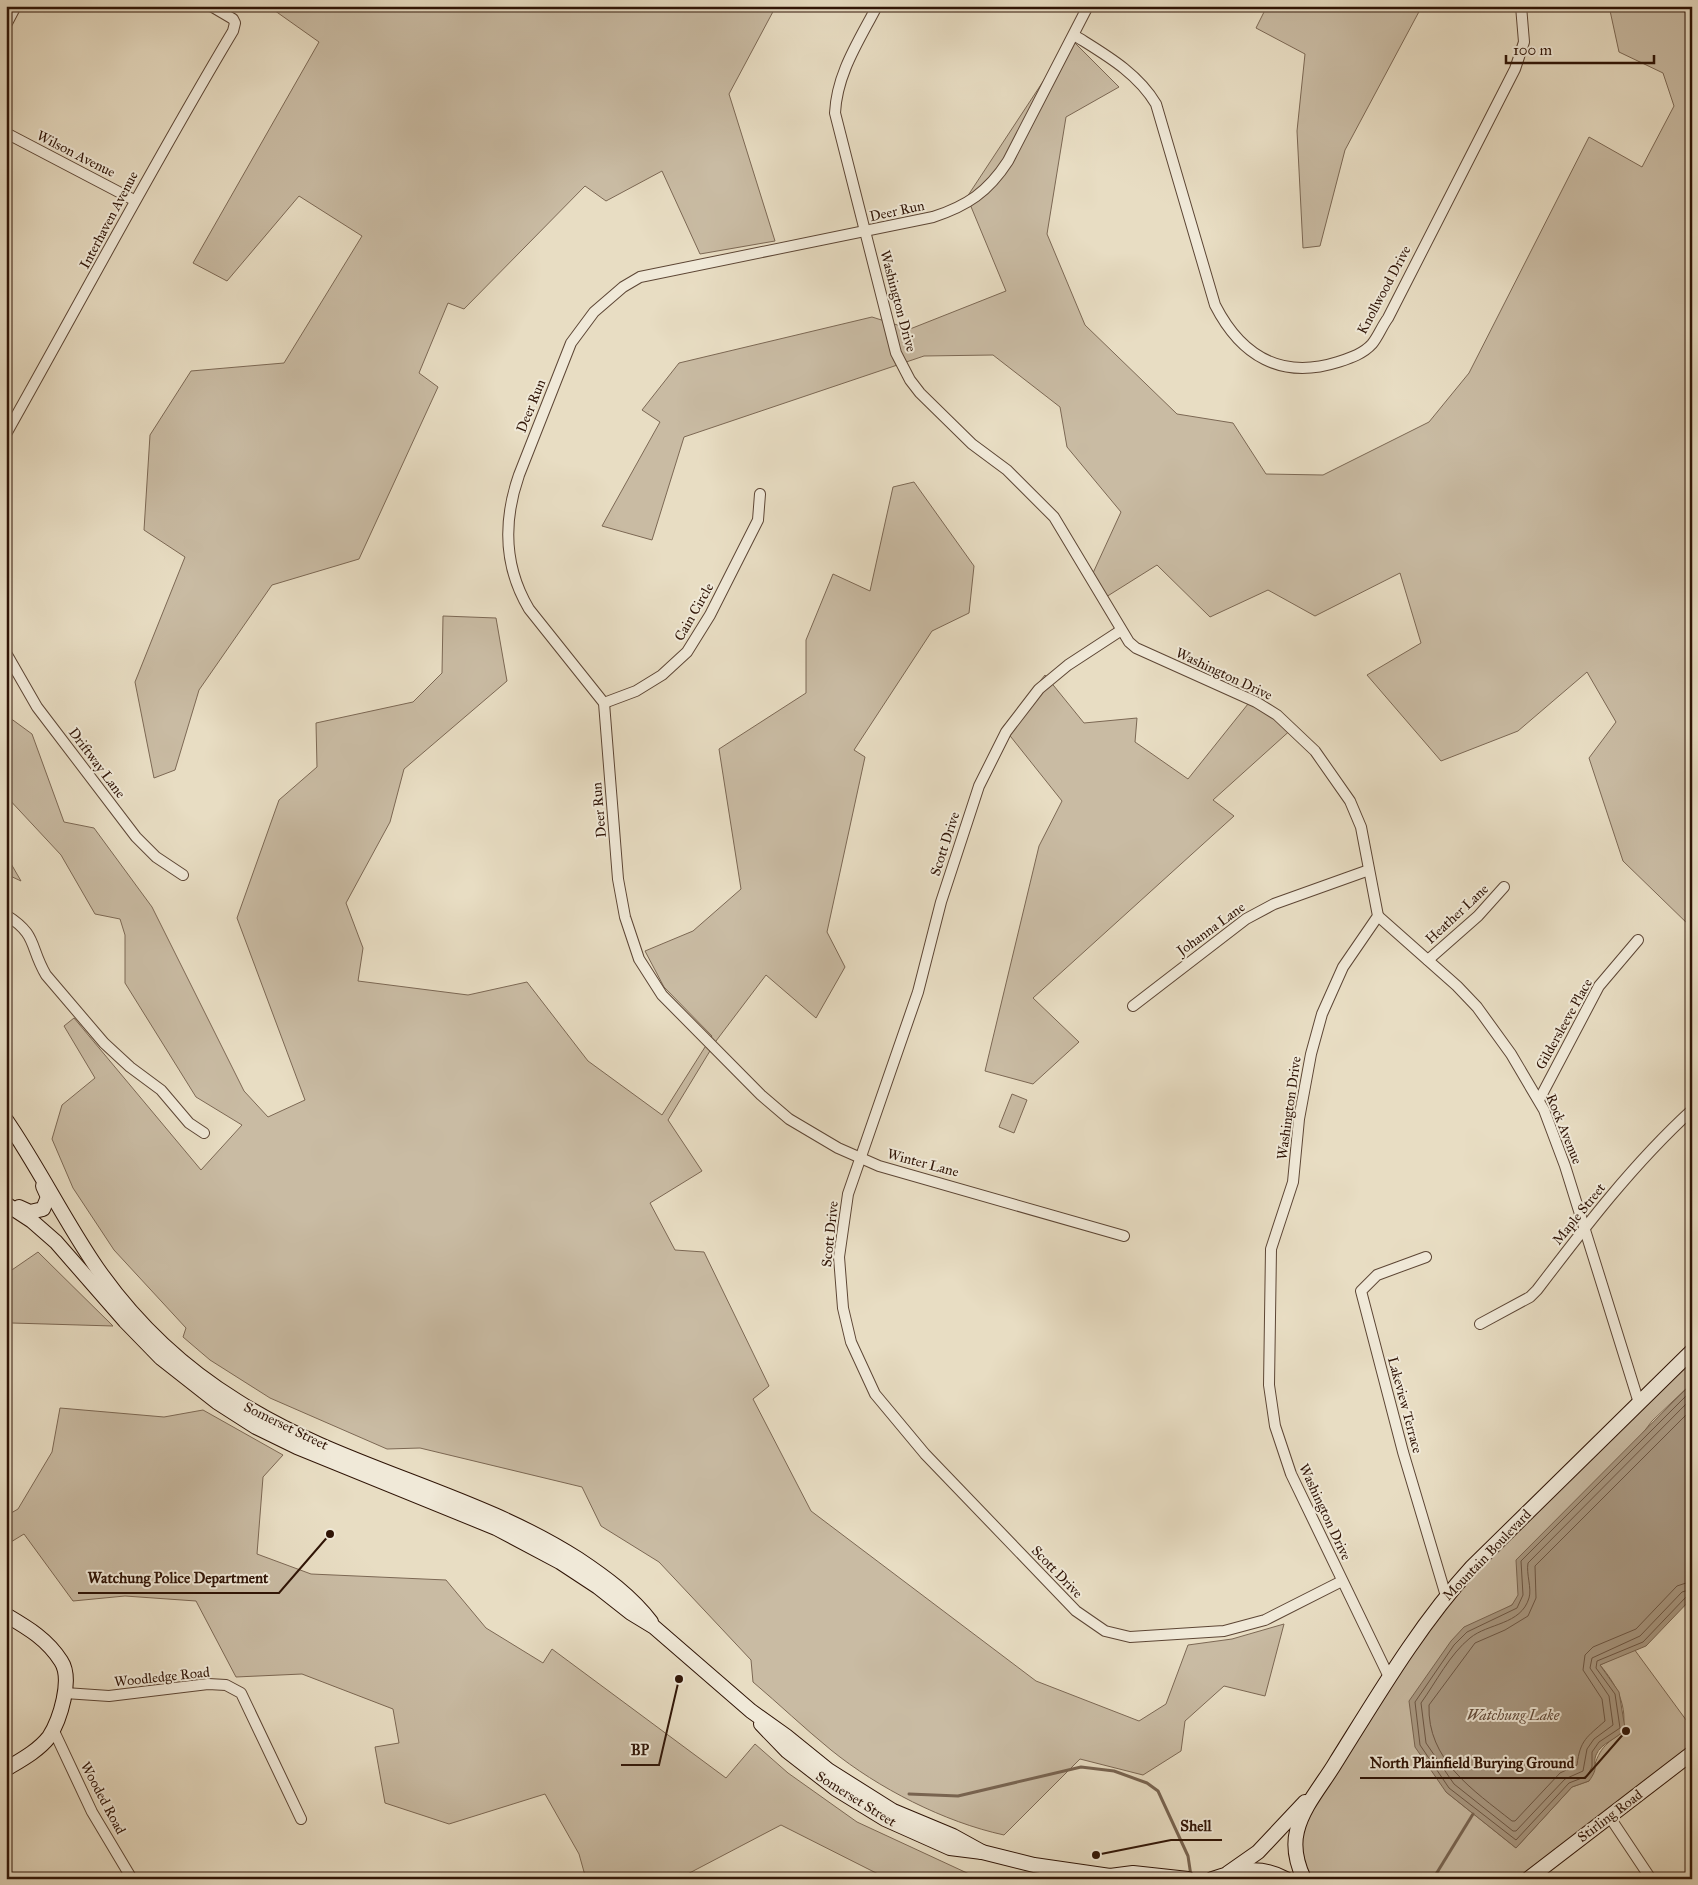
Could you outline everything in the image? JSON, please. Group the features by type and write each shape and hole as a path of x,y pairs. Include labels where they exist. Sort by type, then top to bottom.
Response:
{"main road":[{"name":"Somerset Street","path":"6,1120 82,1245 111,1287 154,1334 206,1380 249,1409 296,1434 484,1511 544,1540 584,1564 638,1604 654,1627"},
{"path":"6,1200 30,1212 39,1211 46,1205 46,1192 30,1159"},
{"name":"Somerset Street","path":"6,1204 32,1221 68,1255 120,1315 161,1358 198,1388 236,1414 304,1450 518,1538 581,1575 631,1613 654,1627 751,1711 828,1770 871,1798 982,1852 1034,1865 1112,1877 1132,1873 1184,1878"},
{"name":"Mountain Boulevard","path":"1304,1879 1298,1864 1295,1839 1299,1823 1318,1789 1446,1596 1472,1566 1692,1351"},
{"path":"6,1615 46,1640 62,1662 66,1676 65,1693 53,1729 39,1747 6,1769"},
{"name":"Stirling Road","path":"1528,1879 1692,1753"},
{"name":"Mountain Boulevard","path":"1228,1873 1258,1852 1318,1789"},
{"path":"1212,1879 1228,1873 1264,1870 1286,1879"}],"street":[{"path":"6,25 16,6"},
{"name":"Interhaven Avenue","path":"6,434 108,251 134,200 233,31 235,23 233,19 211,6"},
{"name":"Washington Drive","path":"877,6 841,76 836,92 838,126 896,353 910,380 951,425 1008,470 1054,517 1120,631 1136,648 1256,702 1277,715 1294,729 1315,751 1350,801 1361,827 1378,916 1343,967 1322,1014 1302,1094 1293,1182 1275,1233 1269,1278 1269,1385 1275,1426 1291,1474 1390,1679"},
{"name":"Deer Run","path":"738,1072 662,995 639,960 630,938 618,879 604,703 529,609 515,580 508,545 507,528 512,496 571,343 594,312 623,287 640,277 933,217 959,208 974,199 999,175 1088,6"},
{"name":"Knollwood Drive","path":"1074,35 1134,75 1146,87 1156,104 1215,305 1226,327 1243,345 1264,359 1286,367 1309,368 1355,356 1372,344 1388,318 1514,69 1524,42 1521,6"},
{"name":"Wilson Avenue","path":"6,133 134,200"},
{"name":"Cain Circle","path":"604,703 636,691 655,680 687,652 710,615 758,520 760,494"},
{"name":"Scott Drive","path":"1120,631 1068,665 1039,689 1006,732 995,752 966,822 941,902 918,992 848,1194 840,1257 843,1308 851,1342 875,1394 925,1454 1076,1611 1105,1631 1130,1637 1224,1631 1265,1620 1342,1581"},
{"name":"Driftway Lane","path":"6,653 37,707 130,830 156,858 183,875"},
{"name":"Johanna Lane","path":"1133,1006 1246,919 1274,904 1369,870"},
{"name":"Heather Lane","path":"1428,960 1478,916 1504,887"},
{"name":"Rock Avenue","path":"1378,916 1477,1007 1511,1054 1539,1100 1562,1158 1639,1404"},
{"path":"8,919 23,927 30,936 39,963 46,975 104,1043 130,1067 161,1090 189,1123 204,1133"},
{"name":"Gildersleeve Place","path":"1539,1100 1598,986 1638,940"},
{"name":"Winter Lane","path":"738,1072 789,1119 860,1159 1124,1236"},
{"name":"Maple Street","path":"1480,1324 1530,1297 1537,1290 1584,1228 1658,1141 1692,1110"},
{"name":"Lakeview Terrace","path":"1426,1257 1377,1275 1361,1291 1403,1452 1446,1596"},
{"name":"Woodledge Road","path":"65,1693 109,1696 208,1684 226,1685 241,1693 301,1819"},
{"name":"Wooded Road","path":"53,1729 92,1812 132,1879"},
{"path":"1609,1816 1651,1879"}],"shaded area":[{"path":"273,6 776,6 729,94 775,241 700,254 662,171 606,201 585,186 464,309 448,303 419,373 438,387 359,559 272,585 199,690 175,770 154,778 135,682 185,557 144,530 150,435 191,371 284,363 362,236 299,196 227,281 193,263 319,42 271,8"},
{"path":"1267,6 1422,6 1345,150 1320,246 1303,248 1297,131 1305,54 1256,28"},
{"path":"1609,6 1692,6 1692,928 1623,861 1589,758 1616,722 1587,672 1518,731 1441,761 1367,675 1421,643 1400,573 1315,616 1268,590 1210,617 1157,565 1106,597 1093,573 1121,512 1067,447 1060,407 993,355 924,356 684,437 652,540 602,526 660,422 642,410 679,363 872,317 910,329 1006,291 967,197 1071,39 1119,87 1066,117 1047,234 1085,325 1177,414 1233,423 1266,474 1323,475 1429,422 1469,373 1589,137 1642,167 1674,106 1663,73 1619,52"},
{"path":"914,482 974,566 969,613 932,631 854,750 865,757 827,932 845,967 816,1018 766,975 716,1041 668,1120 702,1171 650,1203 675,1250 704,1252 769,1386 753,1399 811,1511 1036,1681 1139,1721 1166,1704 1188,1645 1232,1639 1284,1624 1265,1696 1224,1686 1185,1721 1181,1751 1143,1775 1080,1759 1004,1835 958,1822 913,1802 869,1777 831,1750 753,1682 751,1660 659,1562 601,1526 582,1487 420,1448 387,1449 270,1398 210,1360 183,1337 186,1328 114,1250 73,1188 52,1139 62,1105 95,1078 64,1026 74,1018 201,1170 242,1125 196,1097 125,983 125,935 120,919 95,914 61,855 6,796 6,715 32,734 64,822 94,828 152,907 244,1091 268,1117 305,1100 237,918 279,800 317,767 316,723 413,702 442,673 443,616 496,618 507,681 404,769 390,822 346,903 363,948 358,981 468,995 527,982 588,1061 662,1115 712,1036 664,987 645,951 693,931 741,889 719,749 806,693 806,640 833,574 870,591 893,487"},
{"path":"1045,675 1084,723 1137,718 1135,742 1188,779 1256,694 1294,727 1213,800 1234,816 1033,998 1079,1042 1033,1084 985,1071 1039,846 1062,801 1003,727"},
{"path":"6,855 21,881 6,874"},
{"path":"1012,1094 1027,1100 1014,1133 999,1127"},
{"path":"38,1252 113,1326 12,1323 6,1330 6,1274"},
{"path":"1692,1351 1692,1383 1652,1421 1512,1605 1497,1613 1446,1792 1516,1848 1572,1787 1589,1781 1603,1748 1622,1733 1624,1714 1620,1696 1600,1665 1634,1649 1692,1728 1692,1753 1528,1879 1304,1879 1297,1831 1446,1596"},
{"path":"60,1408 164,1417 203,1410 283,1455 263,1477 257,1554 311,1574 446,1580 486,1628 543,1663 552,1649 726,1778 755,1744 788,1773 857,1822 980,1879 888,1879 781,1825 678,1879 586,1879 579,1854 545,1794 449,1824 385,1803 375,1747 399,1743 393,1709 302,1674 236,1677 196,1601 125,1596 73,1601 24,1534 6,1545 6,1516 18,1509 52,1452"}],"water":[{"name":"Watchung Lake","path":"1692,1383 1692,1598 1646,1646 1600,1665 1619,1692 1625,1728 1598,1751 1595,1759 1595,1769 1589,1781 1572,1787 1516,1848 1446,1792 1415,1747 1409,1701 1451,1641 1464,1627 1512,1605 1518,1595 1516,1560"}],"waterway":[{"path":"909,1794 958,1796 1081,1767 1114,1771 1147,1783 1158,1791 1188,1856 1191,1876"},
{"path":"1433,1879 1473,1814"}],"place":[{"name":"Watchung Police Department","path":"330,1534"},
{"name":"BP","path":"679,1679"},
{"name":"North Plainfield Burying Ground","path":"1626,1731"},
{"name":"Shell","path":"1096,1855"}]}
